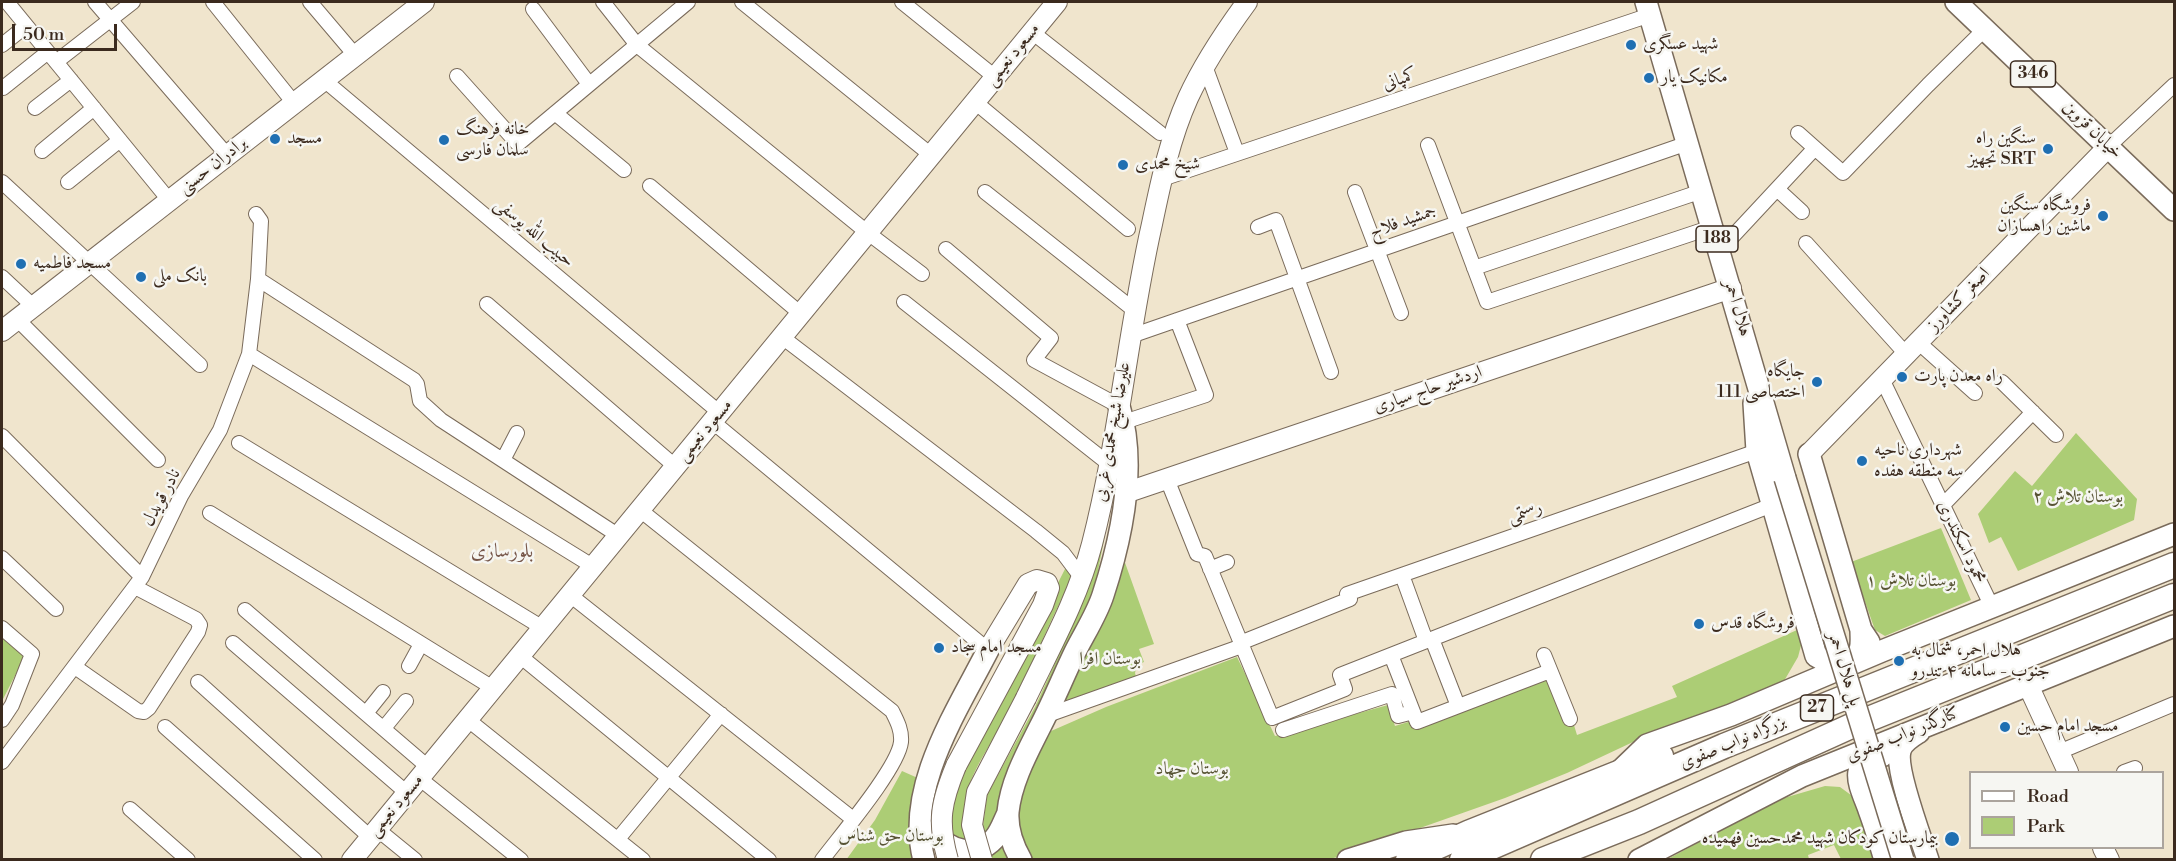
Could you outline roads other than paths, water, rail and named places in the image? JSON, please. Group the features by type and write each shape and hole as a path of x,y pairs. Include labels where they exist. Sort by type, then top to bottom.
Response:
{"highway":[{"name":"بزرگراه نواب صفوی","path":"1462,860 1724,746 2175,565"},
{"name":"بزرگراه نواب صفوی","path":"1543,860 1638,822 1849,727 2175,596"},
{"path":"1413,857 1680,749 1724,746"},
{"path":"1583,860 1611,847 1638,822"}],"main road":[{"name":"خیابان قزوین","path":"1956,2 1986,28 2175,210"},
{"name":"هلال احمر","path":"1648,8 1785,478"},
{"path":"1753,367 1757,451 1816,656 1835,664 1845,662 1858,654 1861,630"},
{"path":"922,800 938,836 958,850 970,851 985,846 994,839 1008,813 1013,790 1026,756 1103,597 1117,542 1125,493 1127,458 1122,414"},
{"path":"1809,454 1861,630 1869,642 1882,651"},
{"name":"پل هلال احمر","path":"1785,478 1903,860"},
{"path":"1617,773 1647,745 1731,715 1882,651 2175,534"},
{"name":"کنارگذر نواب صفوی","path":"1639,860 1802,776 2175,626"},
{"path":"1795,688 1807,664 1812,641"},
{"path":"924,860 920,842 922,800 930,768 988,650"},
{"path":"1927,726 1906,741 1900,751 1899,768 1928,860"},
{"path":"1885,860 1869,810 1858,785 1858,773 1862,765 1870,759 1881,756 1891,759 1899,768"},
{"path":"1802,776 1838,775 1858,785"},
{"path":"1008,813 1014,848 1022,860"},
{"path":"1348,860 1406,842 1468,833"}],"street":[{"path":"4,2 170,200"},
{"path":"96,2 228,155"},
{"path":"3,88 133,2"},
{"path":"213,2 294,103"},
{"path":"310,2 355,55"},
{"path":"603,2 637,45 868,233 922,274"},
{"path":"457,76 518,144 688,2"},
{"path":"742,2 931,155"},
{"path":"902,2 995,77"},
{"name":"مسعود نعیمی","path":"352,860 1057,2"},
{"name":"علیرضا شیخ محمدی غربی","path":"982,860 972,825 977,792 1026,698 1075,595 1092,545 1122,414 1134,310 1172,142 1205,66 1247,2"},
{"name":"برادران حسنی","path":"9,325 324,80 413,5"},
{"name":"کمپانی","path":"1162,179 1648,8"},
{"path":"533,9 589,84"},
{"path":"2,45 26,26"},
{"path":"1798,133 1843,173 1986,28"},
{"path":"1032,32 1161,133"},
{"path":"1205,66 1237,153"},
{"path":"35,108 71,80"},
{"name":"حبیب الله یوسفی","path":"324,80 988,650"},
{"path":"2109,146 2175,85"},
{"path":"975,102 1128,229"},
{"path":"42,151 94,108"},
{"path":"555,112 624,170"},
{"path":"68,182 120,140"},
{"name":"جمشید فلاح","path":"1131,336 1688,143"},
{"path":"1428,145 1487,302 1712,227"},
{"name":"اصغر کشاورز","path":"1809,454 2109,146"},
{"path":"1720,250 1815,148"},
{"path":"2,182 200,365"},
{"path":"650,186 801,314"},
{"path":"1777,189 1802,212"},
{"path":"1474,268 1702,191"},
{"path":"985,192 1134,310"},
{"path":"1355,192 1401,313"},
{"name":"نادر قویدل","path":"2,762 138,582 181,496 220,430 249,354 258,279 261,221 256,214"},
{"path":"1258,226 1276,220 1330,372"},
{"path":"1806,243 1912,348 1975,393"},
{"path":"946,249 1051,338 1034,360 1122,414 1206,395 1177,320"},
{"path":"2,277 33,306"},
{"path":"258,279 414,380 417,384 418,398 441,420 619,536"},
{"name":"اردشیر حاج سیاری","path":"1125,493 1731,288"},
{"path":"904,302 1109,464"},
{"path":"487,304 676,467"},
{"path":"9,325 158,460"},
{"path":"782,337 1036,531 1063,553 1081,577"},
{"path":"249,354 594,567"},
{"name":"محمود اسکندری","path":"1882,379 1992,607"},
{"path":"2002,382 2056,435"},
{"path":"1943,505 2033,412"},
{"path":"503,460 517,433"},
{"path":"2,436 138,582 196,620 200,625 198,632 149,708 144,712 138,711 75,667"},
{"path":"239,443 543,628"},
{"name":"رستمی","path":"1046,716 1241,644 1350,599 1347,594 1757,451"},
{"path":"1167,479 1197,554 1205,556 1272,718 1345,689 1340,675 1772,505"},
{"path":"640,510 892,711 902,733 899,753 890,770 822,860"},
{"path":"210,513 493,688"},
{"path":"2,558 56,609"},
{"path":"1210,569 1227,562"},
{"path":"1402,575 1458,706"},
{"path":"948,860 941,822 944,795 956,766 1043,605 1049,588 1047,583 1037,580 1028,584 988,650"},
{"path":"570,595 853,819"},
{"path":"245,610 384,728 418,779"},
{"path":"2,628 32,654 12,705 2,720"},
{"path":"233,643 418,779 521,860"},
{"path":"409,666 421,644"},
{"path":"1391,655 1415,717"},
{"path":"520,656 769,860"},
{"path":"1544,656 1570,719"},
{"path":"1283,730 1392,694 1398,716 1415,717 1458,706 1550,671"},
{"path":"198,682 374,833 415,860"},
{"path":"2028,685 2068,771"},
{"path":"367,712 383,692"},
{"path":"384,728 406,701"},
{"path":"2059,752 2175,704"},
{"path":"618,839 721,714"},
{"path":"467,719 643,860"},
{"path":"165,727 315,860"},
{"path":"130,808 188,860"}],"place":[{"name":"شهید عسگری","path":"1631,45"},
{"name":"مکانیک یار","path":"1649,78"},
{"name":"مسجد","path":"275,139"},
{"name":"خانه فرهنگ سلمان فارسی","path":"444,140"},
{"name":"سنگین راه تجهیز SRT","path":"2048,149"},
{"name":"شیخ محمدی","path":"1123,165"},
{"name":"فروشگاه سنگین ماشین راهسازان","path":"2103,216"},
{"name":"مسجد فاطمیه","path":"21,264"},
{"name":"بانک ملی","path":"141,277"},
{"name":"راه معدن پارت","path":"1902,377"},
{"name":"جایگاه اختصاصی 111","path":"1817,382"},
{"name":"شهرداری ناحیه سه منطقه هفده","path":"1862,461"},
{"name":"فروشگاه قدس","path":"1699,624"},
{"name":"مسجد امام سجاد","path":"939,648"},
{"name":"هلال احمر، شمال به جنوب - سامانه ۴ تندرو","path":"1899,661"},
{"name":"مسجد امام حسین","path":"2005,727"},
{"name":"بیمارستان کودکان شهید محمدحسین فهمیده","path":"1952,839"}],"district":[{"name":"بلورسازی","path":"502,552"}],"park label":[{"name":"بوستان تلاش ۲","path":"2078,498"},
{"name":"بوستان تلاش ۱","path":"1911,582"},
{"name":"بوستان افرا","path":"1110,660"},
{"name":"بوستان جهاد","path":"1192,770"},
{"name":"بوستان حق شناس","path":"891,837"}]}
